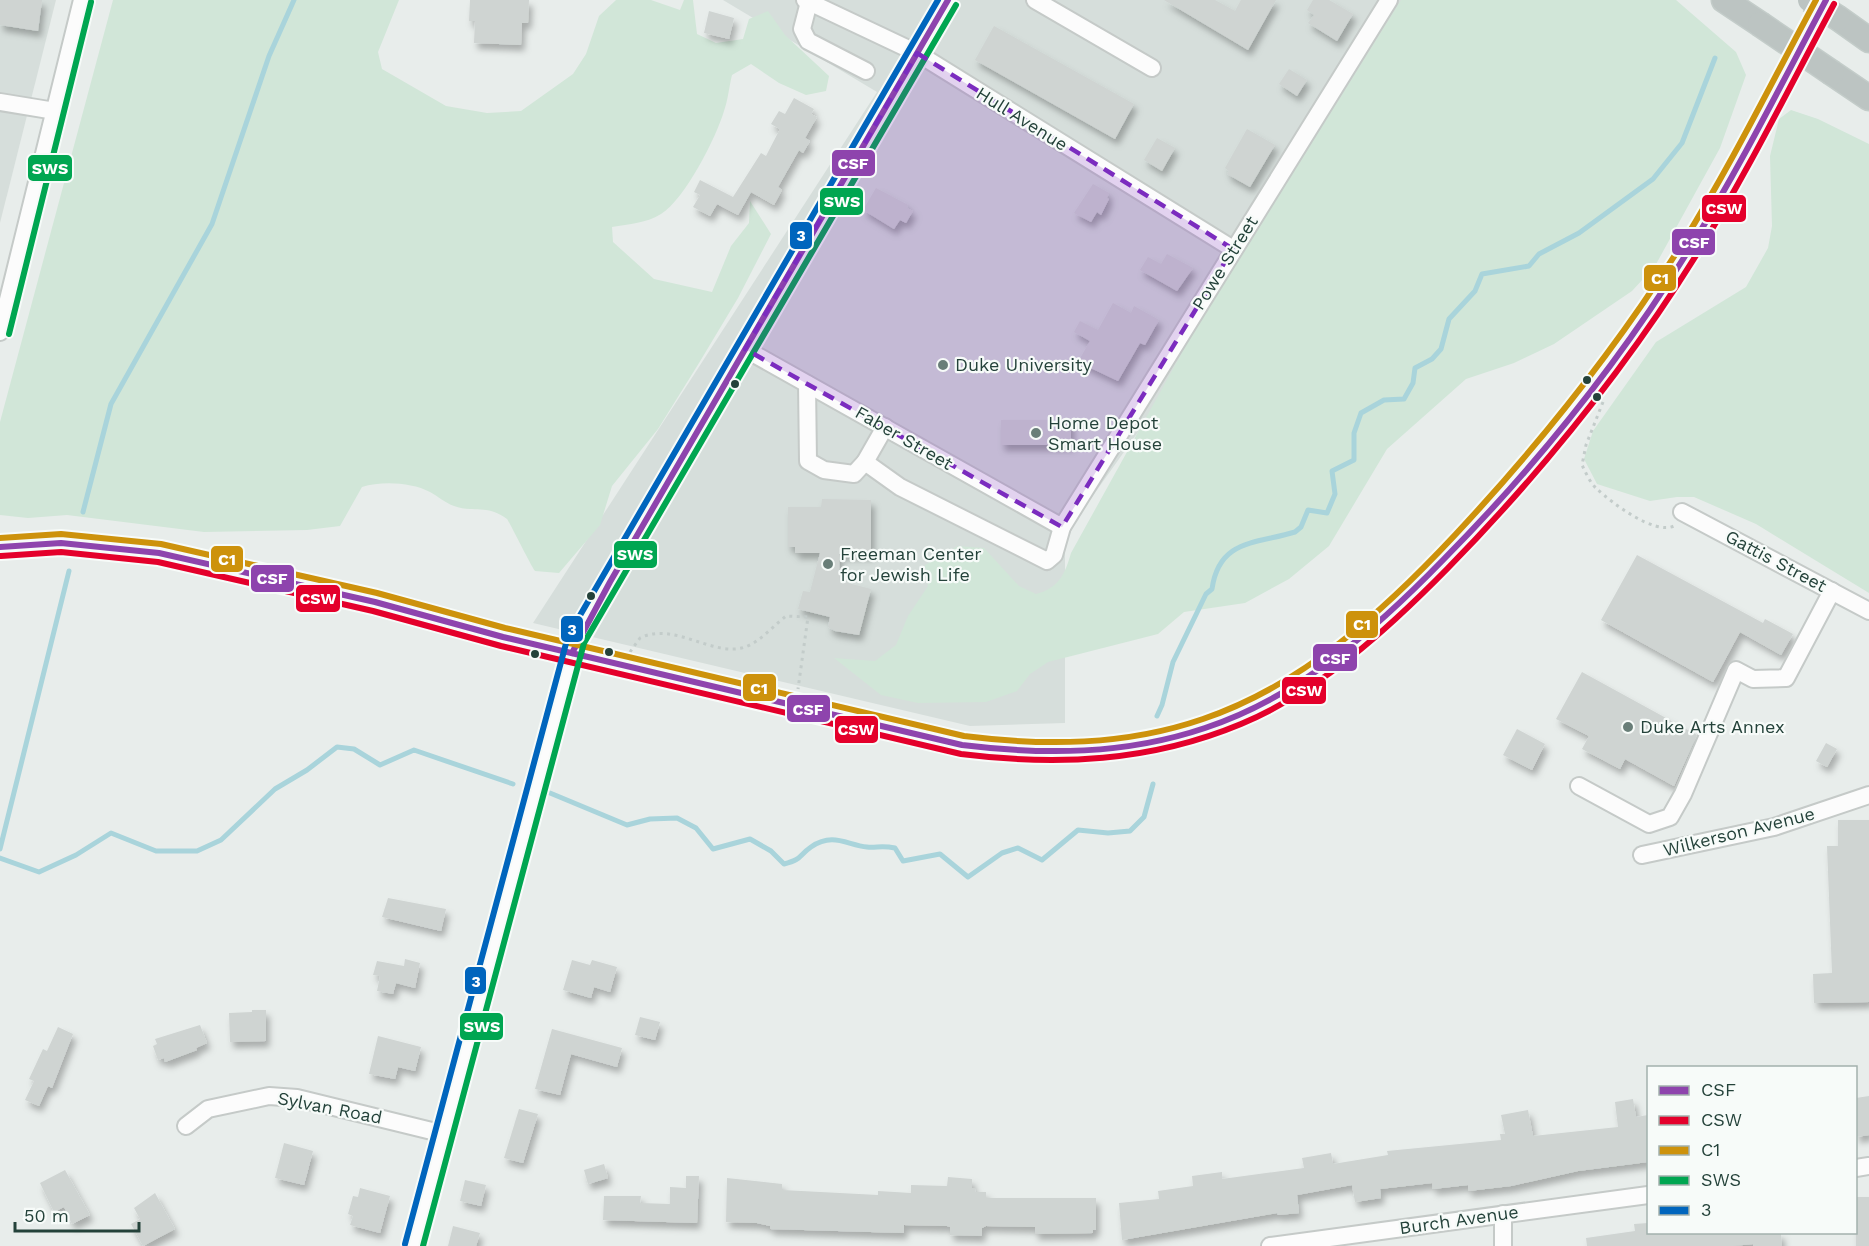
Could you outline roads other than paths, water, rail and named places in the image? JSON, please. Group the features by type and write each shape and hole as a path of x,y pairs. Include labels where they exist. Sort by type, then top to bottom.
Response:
{"highway":[{"path":"1724,0 1869,98"},
{"path":"1810,0 1829,6 1866,37"}],"street":[{"path":"0,332 82,0"},
{"path":"414,1246 572,653 582,631 948,0"},
{"path":"1035,0 1152,68"},
{"name":"Powe Street","path":"865,462 900,488 1047,561 1054,555 1062,527 1389,0"},
{"path":"807,1 802,29 808,41 866,71"},
{"name":"Hull Avenue","path":"807,1 917,53 1233,249"},
{"path":"0,547 61,543 159,554 375,603 572,653 939,740 1005,752 1041,754 1101,751 1154,742 1237,715 1280,695 1306,679 1365,634 1426,578 1505,496 1561,430 1644,318 1690,247 1829,6"},
{"path":"0,102 56,111"},
{"name":"Faber Street","path":"745,350 1062,527"},
{"path":"807,384 808,460 824,470 854,474 865,462 885,427"},
{"name":"Gattis Street","path":"1682,512 1869,611"},
{"path":"1579,786 1649,824 1670,817 1683,794 1736,670 1753,679 1786,678 1832,591"},
{"name":"Wilkerson Avenue","path":"1642,855 1774,827 1869,795"},
{"name":"Sylvan Road","path":"186,1126 208,1109 269,1096 297,1098 444,1134"},
{"name":"Burch Avenue","path":"1270,1246 1647,1195"},
{"path":"1503,1215 1503,1246"}],"waterway":[{"path":"83,512 111,404 212,224 269,56 294,0"},
{"path":"1157,716 1173,662 1206,594 1212,589 1222,561 1242,546 1295,532 1301,527 1308,510 1327,513 1335,494 1332,471 1354,460 1354,433 1361,413 1384,400 1404,399 1413,383 1415,368 1432,359 1441,349 1449,319 1475,291 1482,274 1529,266 1539,254 1579,233 1653,179 1682,143 1715,58"},
{"path":"0,849 69,571"},
{"path":"0,858 39,872 76,855 111,833 156,851 197,851 221,840 275,789 307,770 337,747 354,749 380,765 414,750 513,784"},
{"path":"550,793 627,825 650,819 677,818 696,828 713,849 750,839 771,851 784,864 797,859 819,843 833,840 867,847 895,848 903,861 940,854 968,877 1002,853 1018,848 1042,860 1078,830 1108,833 1130,831 1144,817 1153,784"}],"place":[{"name":"Duke University","path":"943,365"},
{"name":"Home Depot Smart House","path":"1036,433"},
{"name":"Freeman Center for Jewish Life","path":"828,564"},
{"name":"Duke Arts Annex","path":"1628,727"}]}
